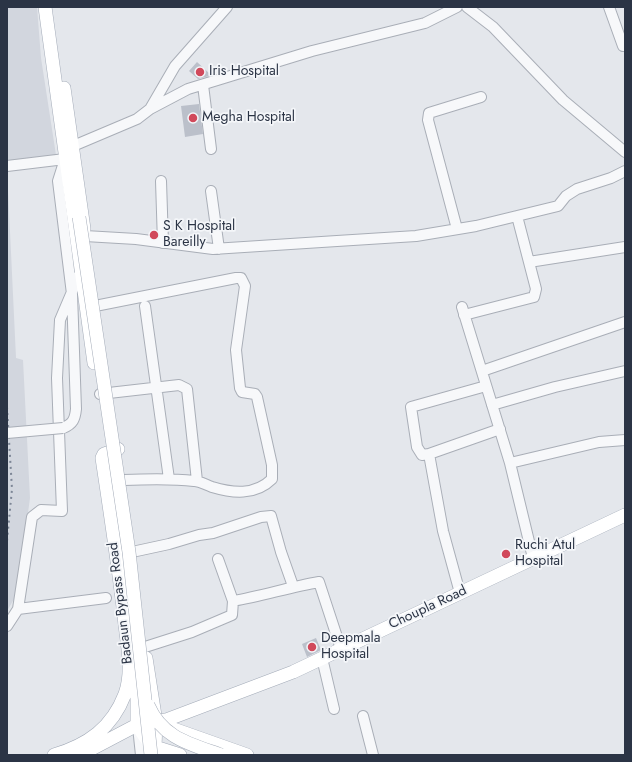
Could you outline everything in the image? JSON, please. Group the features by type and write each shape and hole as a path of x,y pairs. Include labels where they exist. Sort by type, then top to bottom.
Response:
{"main road":[{"path":"45,7 79,217 129,552 145,698 154,752"},
{"path":"53,7 80,273 104,393"},
{"path":"69,153 85,236 96,306 110,453 123,531 137,657 137,725 148,740 154,752"},
{"path":"110,453 123,480 156,722 154,752"},
{"name":"Badaun Bypass Road","path":"59,754 81,745 100,732 115,714 125,693 129,675 110,453"},
{"name":"Choupla Road","path":"80,755 137,725 166,720 293,672 625,515"},
{"path":"145,698 152,714 163,729 175,738 221,755"},
{"path":"156,722 168,728 247,755"},
{"path":"154,752 180,755"},
{"path":"59,754 80,755"}],"street":[{"path":"150,109 175,66 227,7"},
{"path":"7,166 69,153 137,119 150,109 188,89 312,51 426,23 457,7"},
{"path":"467,7 493,27 562,100 625,152"},
{"path":"609,7 623,46"},
{"path":"203,85 211,149"},
{"path":"457,229 428,120 429,113 481,97"},
{"path":"7,433 63,428 70,425 75,419 76,409 72,294 58,182 69,153"},
{"path":"85,236 219,248 416,236 457,229 558,206 566,196 577,188 611,178 625,171"},
{"path":"161,181 163,243"},
{"path":"211,192 219,248"},
{"path":"517,216 536,289 534,297 463,311 510,463 533,558"},
{"path":"529,262 625,247"},
{"path":"7,626 18,609 32,517 41,510 62,511 58,446 57,371 60,320 80,273"},
{"path":"96,306 241,278 244,282 246,292 236,350 240,388 242,392 255,394 257,397 274,473 268,484 256,490 236,493 197,481 168,479 123,480"},
{"path":"145,306 157,387 168,479"},
{"path":"482,371 625,322"},
{"path":"492,405 555,387 625,371"},
{"path":"104,393 179,385 187,389 197,481"},
{"path":"486,386 411,407 417,447 422,454 429,454 500,429"},
{"path":"510,463 599,442 625,440"},
{"path":"429,454 443,531 460,593"},
{"path":"132,552 169,544 199,535 213,533 261,517 271,516 281,552 293,586"},
{"path":"145,646 192,632 232,615 233,601 218,559"},
{"path":"233,601 259,597 293,586 319,582 342,649"},
{"path":"18,609 106,598"},
{"path":"322,658 334,709"},
{"path":"363,716 373,755"},
{"path":"137,725 141,755"}],"shaded area":[{"path":"7,7 37,7 41,58 56,155 7,162"},
{"path":"7,168 16,358 23,360 30,498 17,594 7,611"}],"building":[{"path":"197,62 210,74 209,76 198,79 189,71"},
{"path":"199,104 203,134 185,137 181,106"},
{"path":"316,638 321,650 307,657 302,644"}],"railway":[{"path":"7,407 12,489 7,541"}],"place":[{"name":"Iris Hospital","path":"200,72"},
{"name":"Megha Hospital","path":"193,118"},
{"name":"S K Hospital Bareilly","path":"154,235"},
{"name":"Ruchi Atul Hospital","path":"506,554"},
{"name":"Deepmala Hospital","path":"312,647"}]}
